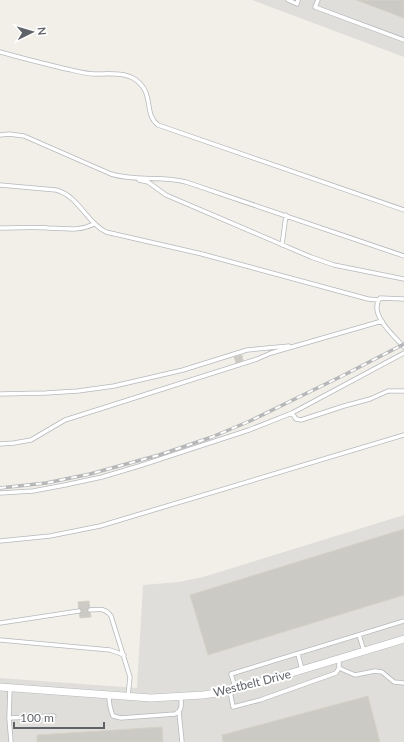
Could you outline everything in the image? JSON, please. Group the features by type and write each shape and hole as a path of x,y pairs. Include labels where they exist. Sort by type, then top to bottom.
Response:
{"street":[{"name":"Westbelt Drive","path":"0,687 128,697 181,697 233,690 404,639"}],"lane":[{"path":"288,0 297,4 298,0"},
{"path":"318,0 315,7 404,40"},
{"path":"0,52 84,72 119,75 133,78 146,91 151,116 153,121 158,125 404,210"},
{"path":"0,135 9,134 24,136 123,178 162,178 180,180 404,256"},
{"path":"136,179 148,182 166,195 311,257 334,265 404,279"},
{"path":"0,185 64,192 94,224 106,232 202,254 368,299 404,299"},
{"path":"282,244 286,215"},
{"path":"0,228 47,228 74,230 82,229 94,224"},
{"path":"379,300 377,311 382,321 404,347"},
{"path":"0,444 19,443 31,440 65,420 297,345 382,321"},
{"path":"0,394 46,394 114,386 190,368 247,350 297,345"},
{"path":"0,493 52,488 102,477 153,462 249,430 292,413 404,353"},
{"path":"292,413 296,419 301,420 388,392 404,391"},
{"path":"0,541 50,536 100,526 404,435"},
{"path":"90,610 99,609 107,611 111,616 130,677 128,697"},
{"path":"0,623 79,611"},
{"path":"339,659 339,668 336,673 260,700 233,707 232,674 404,621"},
{"path":"359,635 364,651"},
{"path":"0,640 110,650 124,655"},
{"path":"298,654 302,670"},
{"path":"339,668 355,675 375,671 382,672 394,682 404,683"},
{"path":"10,688 9,718 11,742"},
{"path":"109,695 108,702 114,716 121,718 177,713 182,709 181,697"},
{"path":"177,713 182,742"},
{"path":"9,718 54,716"}],"shaded area":[{"path":"252,0 404,0 404,57"},
{"path":"404,515 404,742 0,742 0,678 137,688 143,585 179,582 203,577"}],"building":[{"path":"356,0 404,0 404,18"},
{"path":"242,355 243,361 236,363 234,357"},
{"path":"404,529 404,595 208,655 190,595"},
{"path":"89,601 91,617 80,618 78,602"},
{"path":"368,696 380,742 223,742 222,735"},
{"path":"162,727 163,742 37,742 37,735"}],"railway":[{"path":"0,488 46,483 90,474 159,455 212,437 250,421 404,344"}]}
